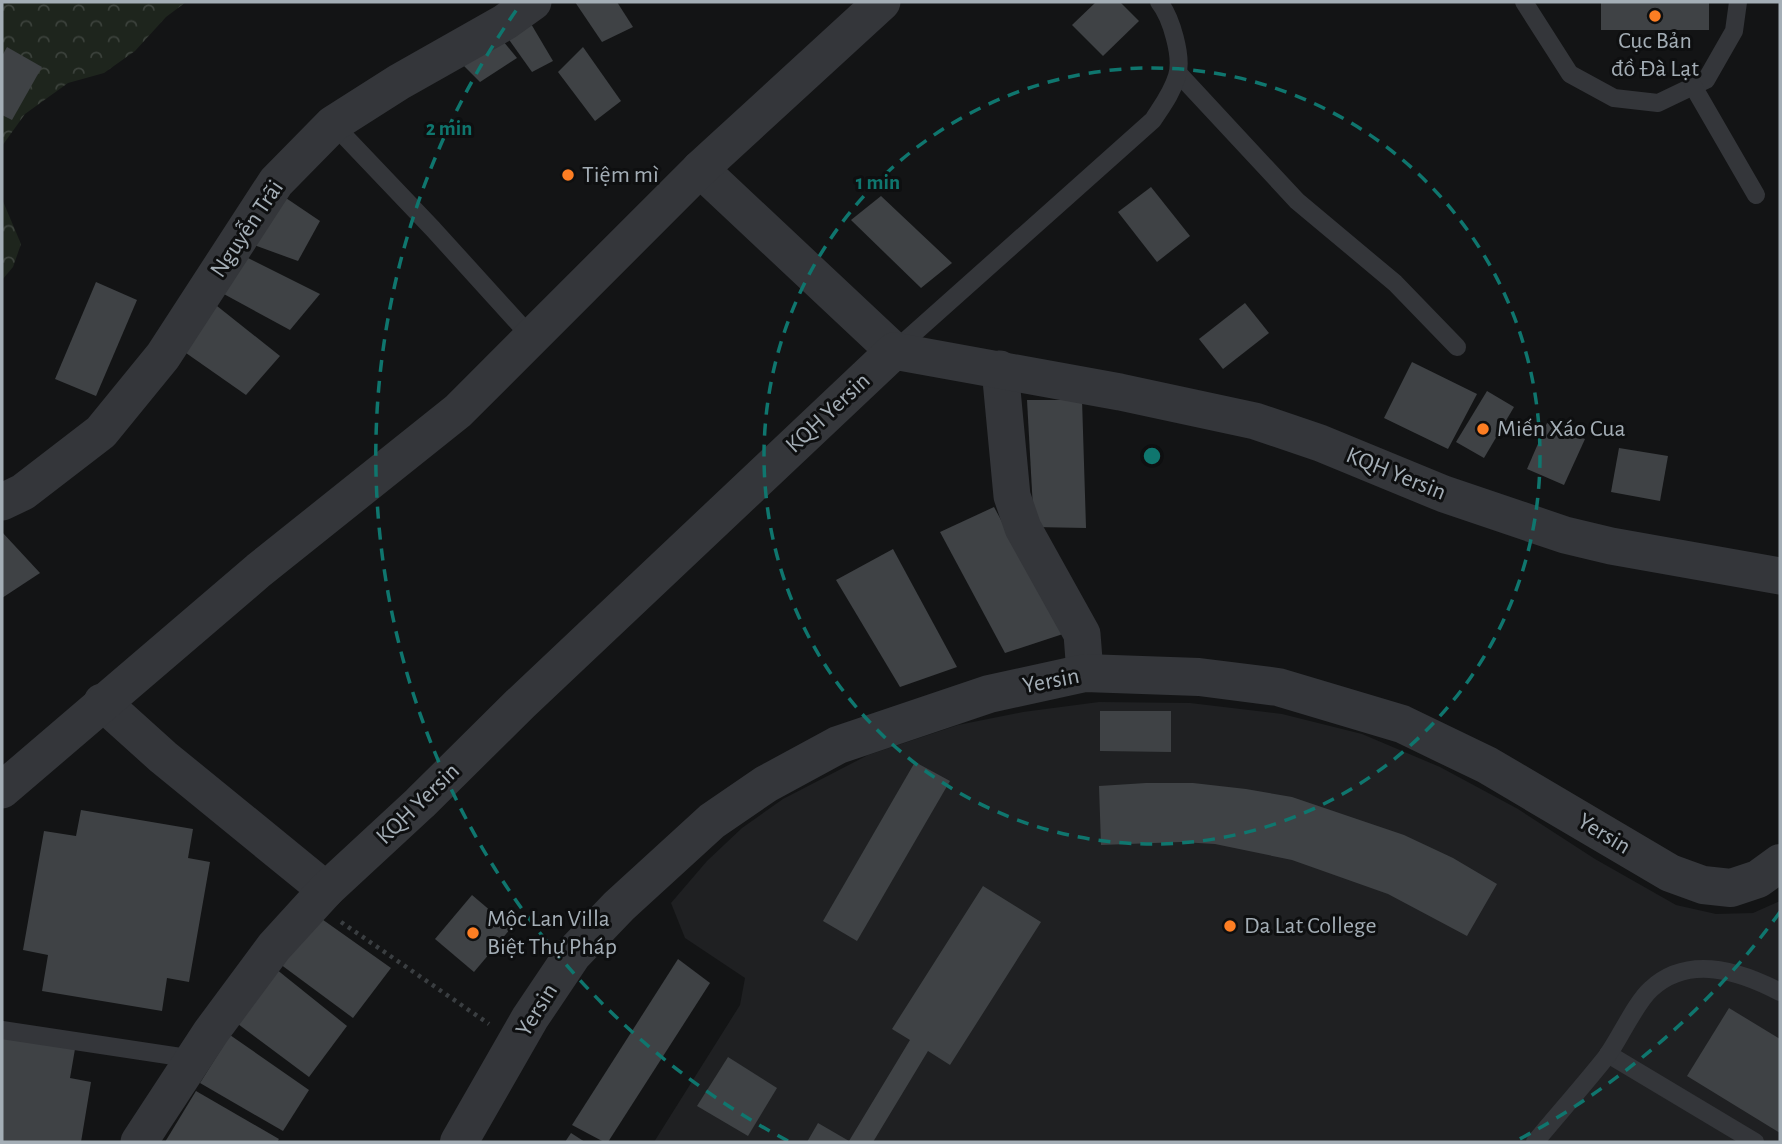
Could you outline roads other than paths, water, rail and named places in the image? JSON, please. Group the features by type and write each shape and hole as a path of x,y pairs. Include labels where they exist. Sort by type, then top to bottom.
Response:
{"street":[{"name":"Nguyễn Trãi","path":"2,502 23,492 101,432 163,356 276,182 333,124 399,82 505,22 533,2"},
{"path":"2,790 259,570 458,411 700,169 882,2"},
{"path":"700,169 894,351"},
{"name":"KQH Yersin","path":"139,1142 274,947 320,897 894,351 1120,392 1255,422 1342,451 1456,499 1565,535 1611,546 1780,576"},
{"path":"1000,369 1012,496 1023,528 1082,634 1085,674"},
{"name":"Yersin","path":"459,1142 530,1018 573,954 619,906 712,821 766,784 838,745 989,694 1085,674 1199,677 1278,687 1402,724 1486,765 1670,873 1703,885 1731,888 1758,878 1780,863"},
{"path":"102,702 320,897"}],"lane":[{"path":"894,351 1153,120 1168,97 1178,73 1175,36 1168,14 1159,2"},
{"path":"1524,2 1570,74 1614,98 1658,103 1706,80 1734,32 1738,2"},
{"path":"1178,73 1297,201 1395,284 1457,347"},
{"path":"1693,86 1756,195"},
{"path":"333,124 532,338"},
{"path":"1535,1142 1608,1054 1650,989 1678,972 1711,967 1738,973 1780,992"},
{"path":"2,1030 194,1059"},
{"path":"1608,1054 1755,1142"}],"place":[{"name":"Cục Bản đồ Đà Lạt","path":"1655,16"},
{"name":"Tiệm mì","path":"568,175"},
{"name":"Miến Xáo Cua","path":"1483,429"},
{"name":"Da Lat College","path":"1230,926"},
{"name":"Mộc Lan Villa Biệt Thự Pháp","path":"473,933"}]}
